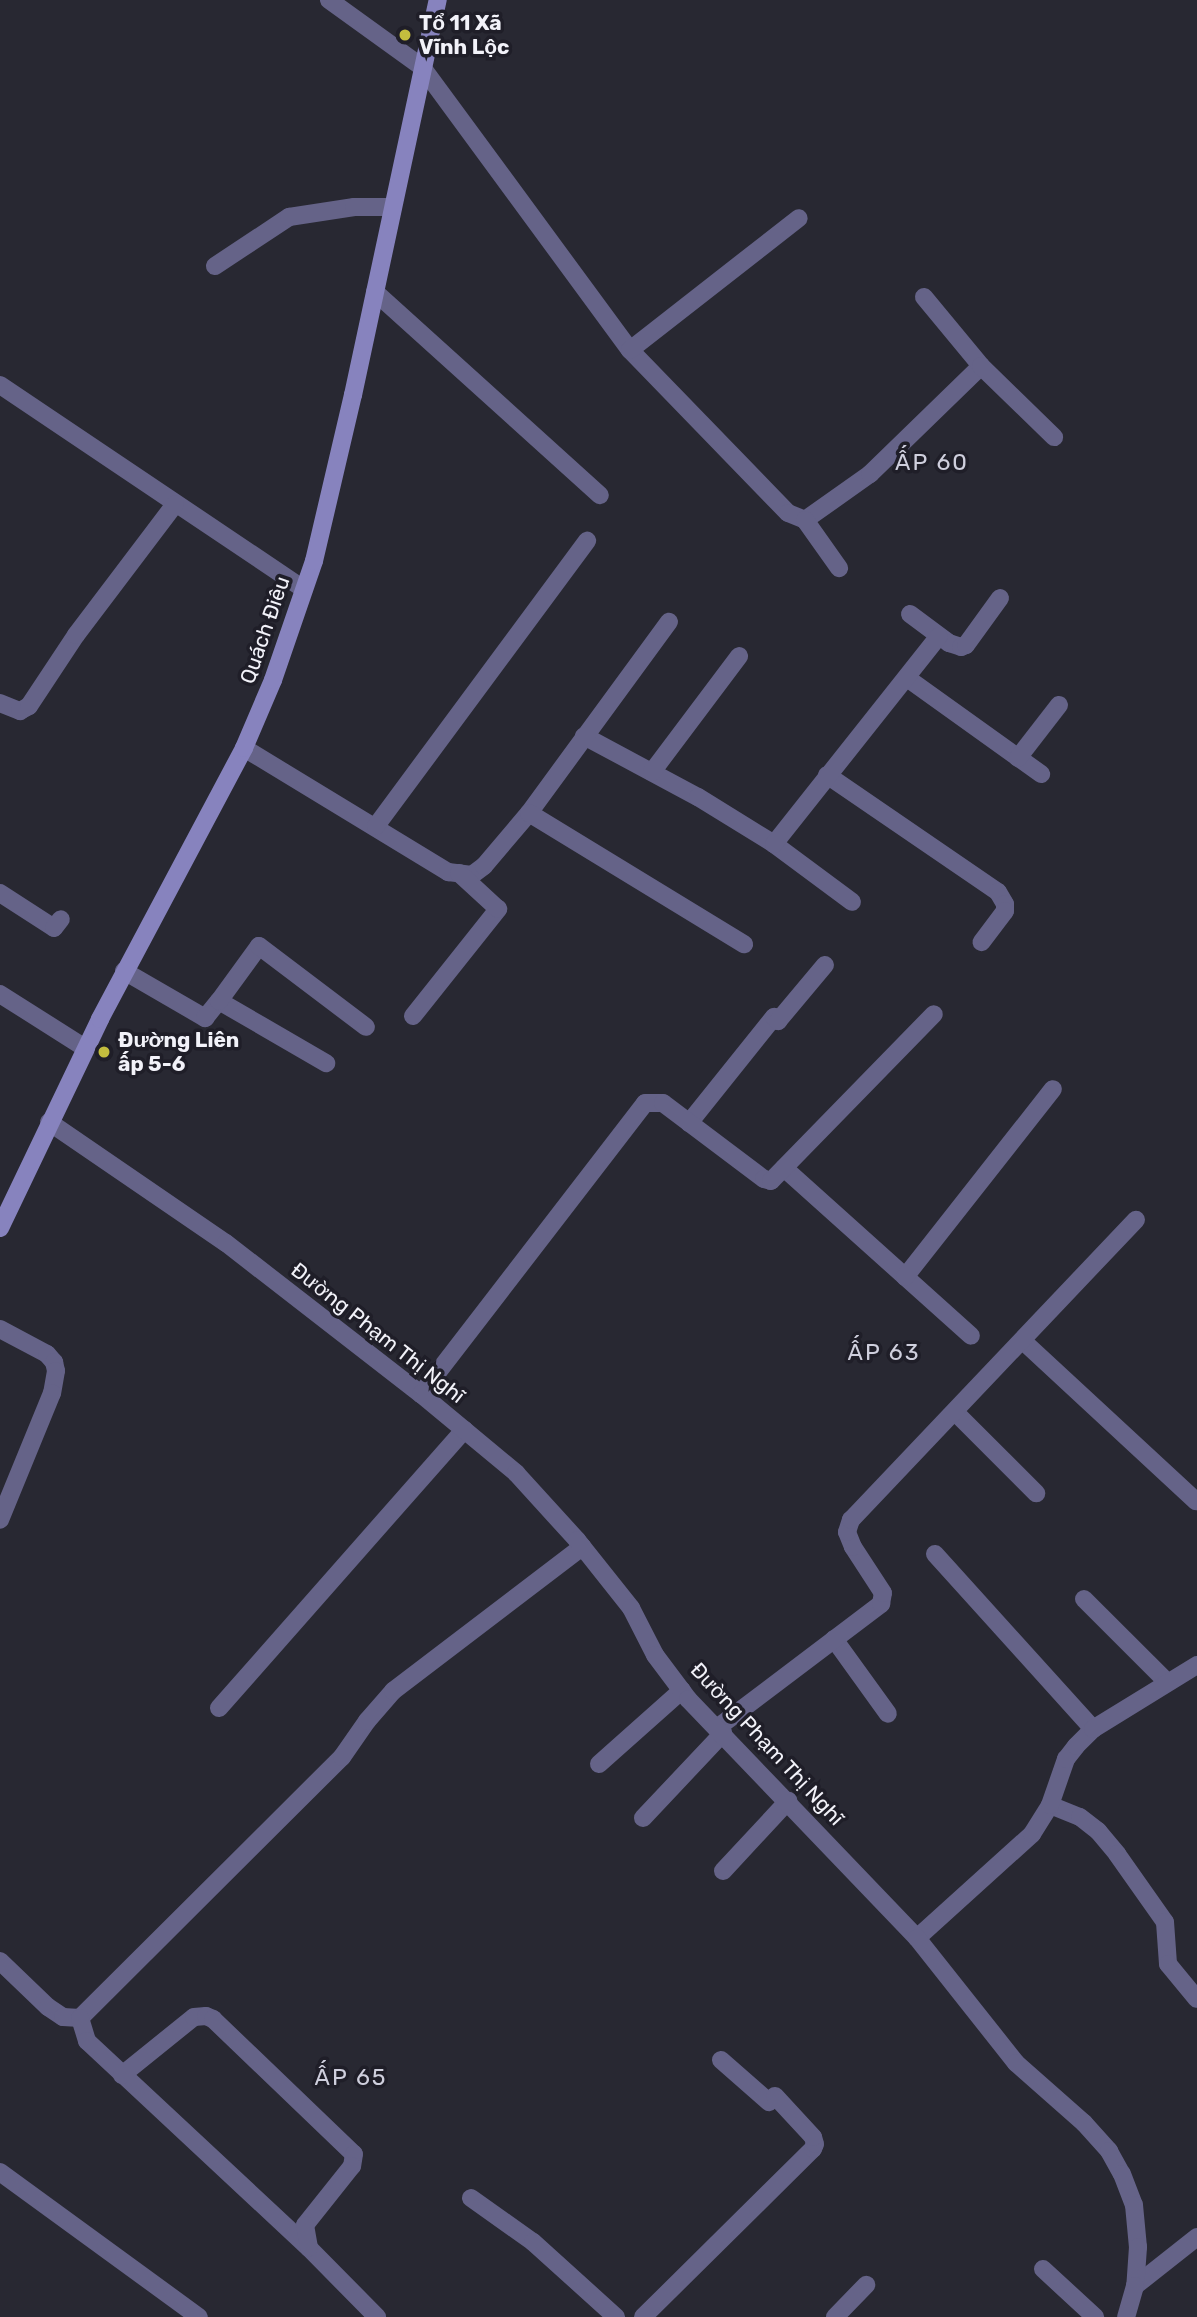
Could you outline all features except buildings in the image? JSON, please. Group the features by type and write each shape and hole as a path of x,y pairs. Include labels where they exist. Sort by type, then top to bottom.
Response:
{"main road":[{"name":"Quách Điêu","path":"1,1224 124,971 244,748 273,680 314,561 438,0"}],"street":[{"path":"329,0 422,67 630,350 788,513 805,520 839,568"},
{"path":"215,267 289,217 354,207 393,208"},
{"path":"630,350 799,218"},
{"path":"375,292 600,495"},
{"path":"924,298 981,366 1054,437"},
{"path":"805,520 870,474 981,366"},
{"path":"0,385 303,589"},
{"path":"0,703 20,711 29,706 76,635 175,504"},
{"path":"376,826 587,541"},
{"path":"910,614 956,647 964,647 1000,598"},
{"path":"244,748 448,872 472,875 484,866 529,813 669,622"},
{"path":"774,844 939,636"},
{"path":"652,772 738,656"},
{"path":"907,678 1041,774"},
{"path":"1018,758 1059,705"},
{"path":"584,736 698,797 774,844 852,902"},
{"path":"827,775 998,892 1005,904 1005,911 982,942"},
{"path":"529,813 744,944"},
{"path":"413,1016 498,909 459,873"},
{"path":"0,892 54,928 61,919"},
{"path":"124,971 205,1018 259,946 366,1027"},
{"path":"689,1124 774,1017 778,1020 825,965"},
{"path":"0,994 85,1048"},
{"path":"219,1001 326,1063"},
{"path":"421,1394 645,1103 663,1103 766,1180 773,1179 934,1014"},
{"path":"905,1278 1053,1089"},
{"name":"Đường Phạm Thị Nghĩ","path":"49,1122 226,1243 421,1394 516,1474 582,1546 631,1608 655,1655 682,1690 917,1938 1016,2063 1084,2123 1109,2151 1122,2174 1134,2205 1138,2247 1135,2286 1126,2317"},
{"path":"784,1168 971,1336"},
{"path":"643,1818 720,1730 881,1604 883,1593 853,1547 847,1532 851,1520 1136,1220"},
{"path":"0,1329 47,1354 54,1362 56,1371 52,1393 0,1520"},
{"path":"1023,1341 1196,1501"},
{"path":"955,1412 1036,1493"},
{"path":"219,1708 464,1430"},
{"path":"0,1961 48,2007 63,2017 80,2018 342,1757 393,1691 582,1546"},
{"path":"935,1554 1093,1729"},
{"path":"1084,1599 1167,1682"},
{"path":"834,1639 888,1713"},
{"path":"917,1938 1022,1844 1050,1805 1066,1759 1093,1729 1197,1665"},
{"path":"599,1764 682,1690"},
{"path":"723,1871 788,1801"},
{"path":"1050,1805 1080,1817 1098,1831 1117,1854 1165,1922 1167,1964 1197,1999"},
{"path":"122,2075 194,2017 206,2016 213,2020 354,2154 352,2166 306,2225 309,2248"},
{"path":"80,2018 87,2041 309,2248 377,2317"},
{"path":"643,2317 813,2149 815,2144 813,2137 772,2099 721,2060"},
{"path":"0,2172 199,2317"},
{"path":"471,2198 533,2242 616,2317"},
{"path":"1135,2286 1197,2237"},
{"path":"1043,2269 1095,2317"},
{"path":"835,2317 866,2285"}],"place":[{"name":"Tổ 11 Xã Vĩnh Lộc","path":"405,35"},
{"name":"Đường Liên ấp 5-6","path":"104,1052"}],"district":[{"name":"ẤP 60","path":"932,462"},
{"name":"ẤP 63","path":"884,1352"},
{"name":"ẤP 65","path":"351,2077"}]}
